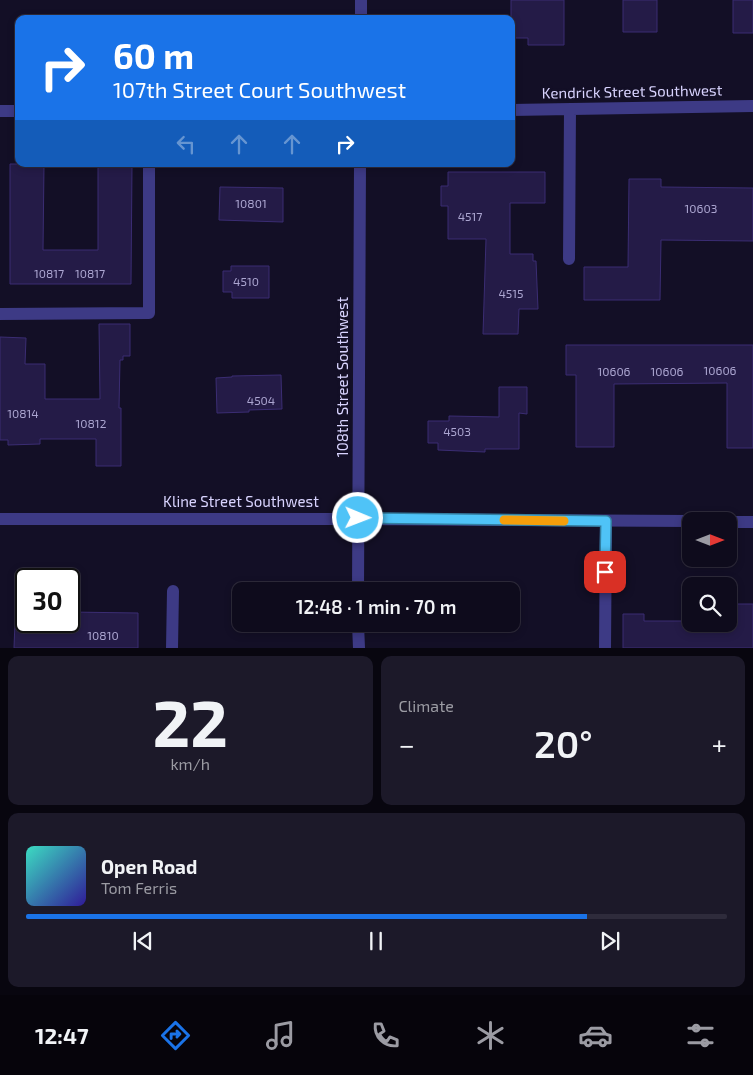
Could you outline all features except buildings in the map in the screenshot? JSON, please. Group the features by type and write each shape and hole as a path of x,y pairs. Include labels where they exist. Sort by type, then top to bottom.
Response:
{"street":[{"path":"361,0 361,15"},
{"name":"Kendrick Street Southwest","path":"515,110 753,106"},
{"path":"570,109 570,259"},
{"path":"0,111 15,111"},
{"path":"0,314 148,313 148,167"},
{"name":"108th Street Southwest","path":"358,582 360,167"},
{"name":"Kline Street Southwest","path":"0,519 358,518 682,522"},
{"path":"605,648 606,521"},
{"path":"738,522 753,522"},
{"path":"172,591 172,648"},
{"path":"358,632 358,648"}],"slow traffic":[{"path":"504,520 564,521"}],"route":[{"path":"358,518 606,521 605,572"}]}
